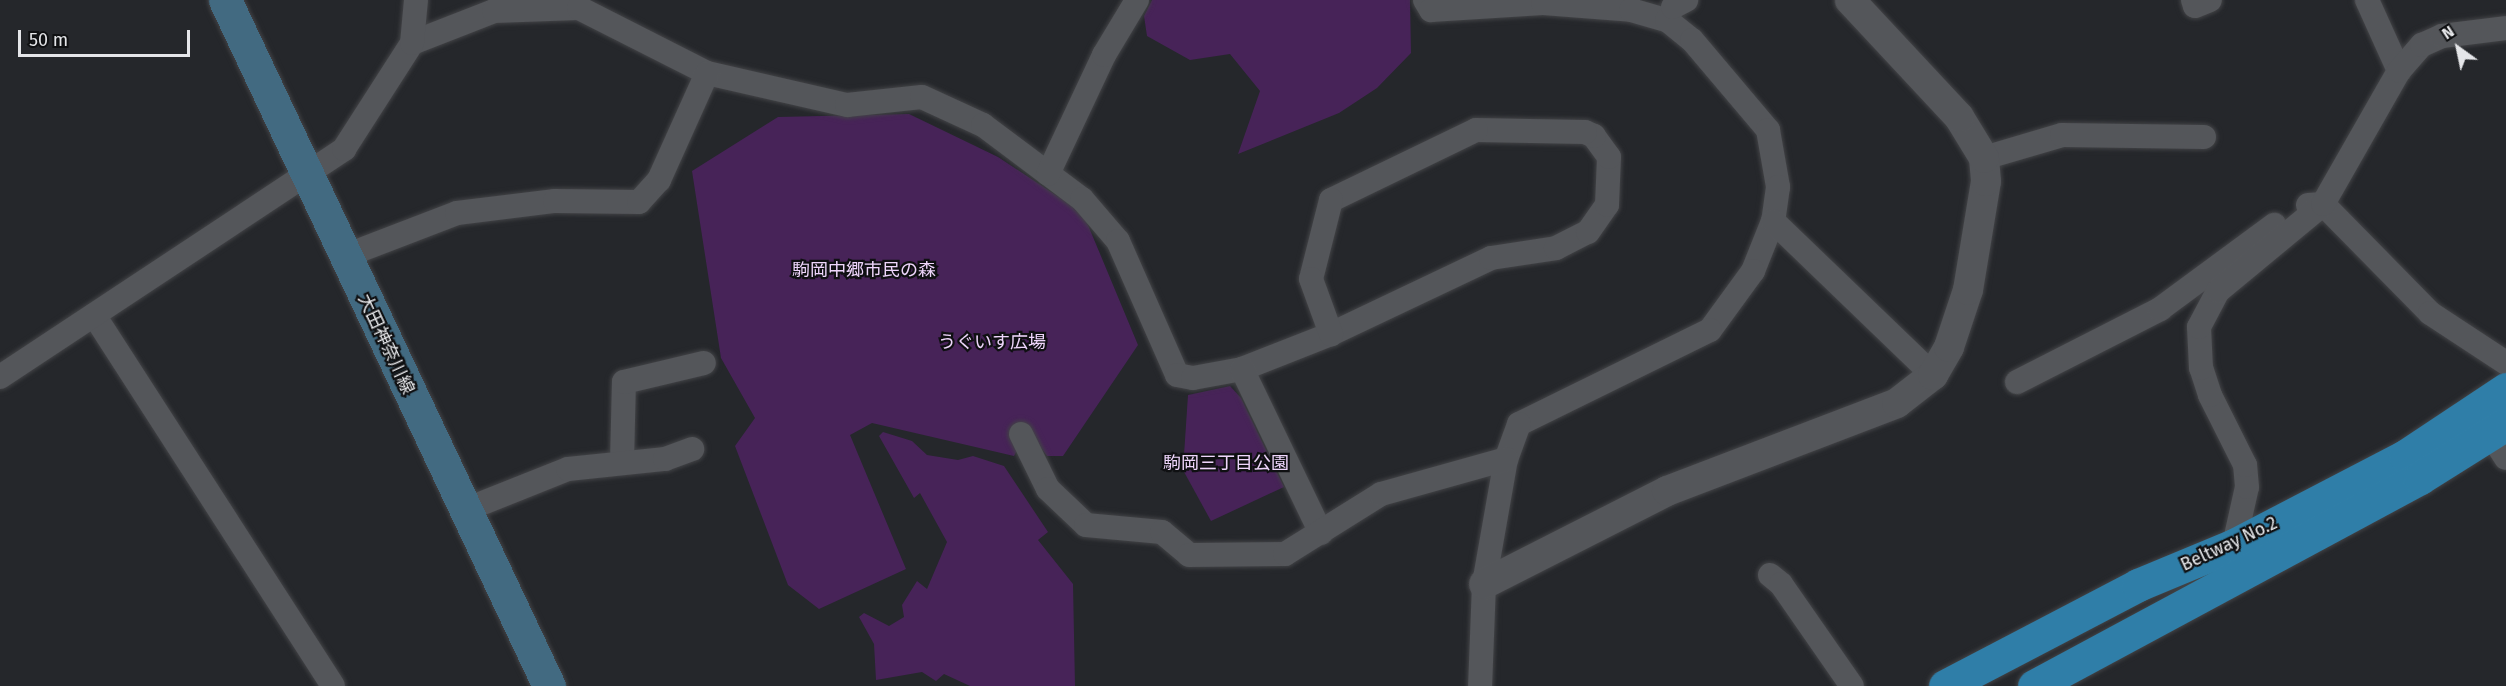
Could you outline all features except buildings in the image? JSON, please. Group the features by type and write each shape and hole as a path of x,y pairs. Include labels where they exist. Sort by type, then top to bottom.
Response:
{"main road":[{"name":"大田神奈川線","path":"225,0 465,510 540,682"},
{"name":"Beltway No.2","path":"1945,686 2138,585 2234,545 2404,456 2506,388"},
{"name":"Beltway No.2","path":"2034,686 2420,478 2501,439"}],"street":[{"path":"0,377 344,149 412,43 416,0"},
{"path":"1048,174 1104,55 1137,0"},
{"path":"1425,0 1431,10 1534,2 1631,10 1674,7 1692,40 1768,130 1778,187 1773,221 1753,271 1710,330 1519,424 1506,459 1484,584 1480,686"},
{"path":"1484,584 1667,491 1897,403 1934,375 1949,347 1968,290 1986,181 1984,158 1959,117 1850,0"},
{"path":"2193,0 2195,6 2210,0"},
{"path":"2367,0 2399,71"},
{"path":"412,43 494,11 578,4 707,74 847,105 922,97 982,125 1082,199 1118,241 1177,375 1192,378 1242,369 1331,334 1491,258 1556,248 1588,232 1607,205 1609,157 1594,136 1585,132 1476,130 1332,200 1311,279 1331,334"},
{"path":"2234,545 2247,487 2246,465 2210,395 2201,368 2199,327 2218,291 2323,204 2399,71 2422,45 2442,36 2506,28"},
{"path":"345,256 457,213 555,201 639,202 659,180 707,74"},
{"path":"1984,158 2062,135 2204,137"},
{"path":"2017,382 2160,309 2302,205 2323,204 2430,313 2506,363"},
{"path":"1773,221 1934,375"},
{"path":"94,315 333,686"},
{"path":"622,462 624,382 704,363"},
{"path":"1242,369 1321,533"},
{"path":"1021,434 1048,489 1086,525 1162,532 1190,555 1285,554 1381,494 1506,459"},
{"path":"465,510 568,469 665,459 692,449"},
{"path":"1770,575 1781,584 1852,686"}],"green space":[{"path":"1152,0 1410,0 1411,53 1377,88 1339,113 1238,154 1260,91 1230,54 1190,60 1147,36 1144,16"},
{"name":"駒岡中郷市民の森","path":"909,114 998,157 1083,213 1138,345 1063,456 1047,456 1028,430 1014,456 872,423 850,435 906,569 819,609 788,585 735,446 755,418 721,358 692,171 778,117"},
{"name":"駒岡三丁目公園","path":"1230,386 1241,398 1284,487 1211,521 1183,470 1188,395"},
{"path":"883,432 912,441 927,455 958,460 973,456 1004,466 1048,532 1038,540 1073,584 1075,686 970,686 944,674 936,681 922,672 876,680 874,644 859,617 864,613 889,626 904,617 902,605 917,581 927,589 947,542 920,493 914,498 879,436"}],"park label":[{"name":"うぐいす広場","path":"992,342"}]}
